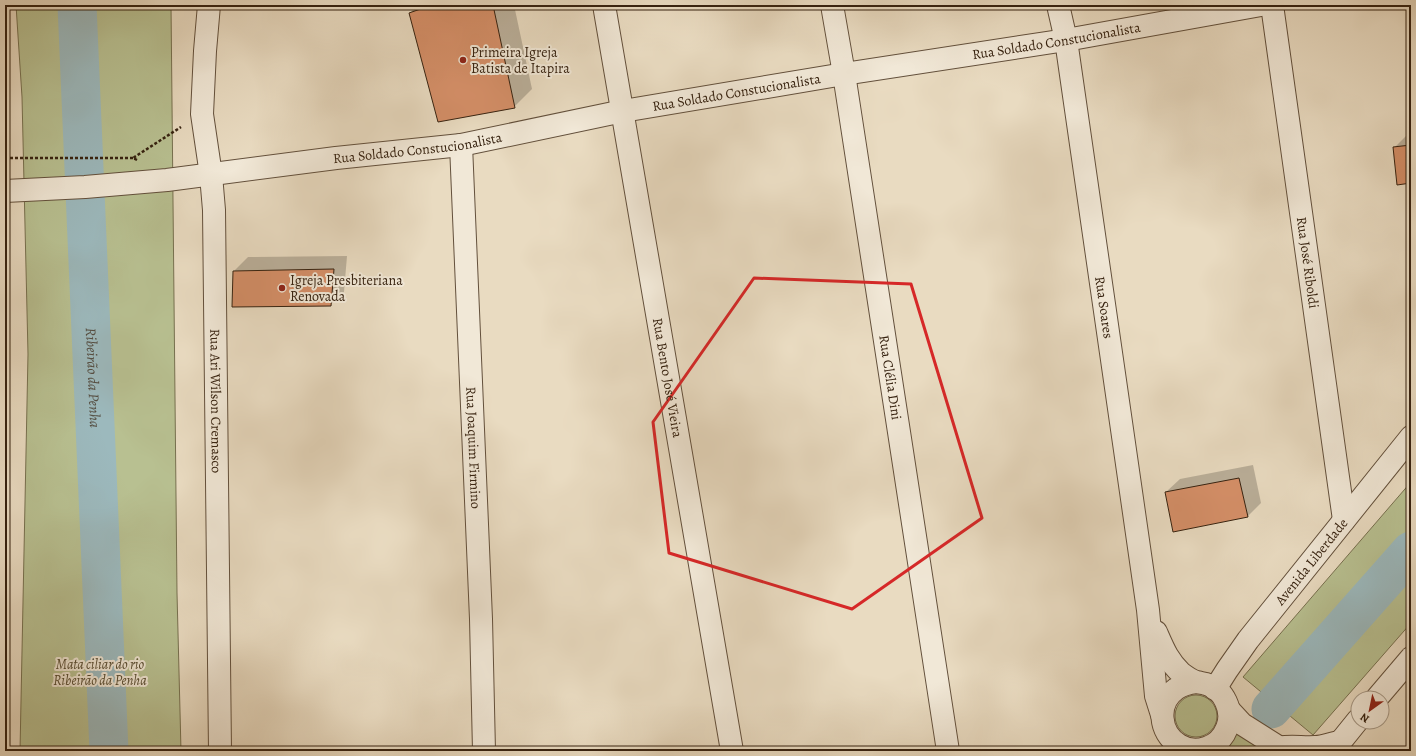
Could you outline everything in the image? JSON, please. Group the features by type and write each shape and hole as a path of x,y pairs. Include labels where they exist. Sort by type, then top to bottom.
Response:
{"street":[{"name":"Rua Ari Wilson Cremasco","path":"197,5 204,51"},
{"name":"Rua Ari Wilson Cremasco","path":"209,5 204,51 202,114 211,175 214,210 220,751"},
{"name":"Rua Bento José Vieira","path":"604,5 732,751"},
{"name":"Rua Clélia Dini","path":"832,5 844,74 948,751"},
{"name":"Rua Soares","path":"1058,5 1066,40 1148,610"},
{"name":"Rua Soldado Constucionalista","path":"5,191 85,187 211,175 336,158 461,145 623,111 844,74 1066,40 1261,5"},
{"name":"Rua José Riboldi","path":"1272,5 1344,520"},
{"name":"Rua Joaquim Firmino","path":"461,145 481,619 484,751"},
{"name":"Avenida Liberdade","path":"1206,685 1227,670 1248,640 1411,436"},
{"path":"1148,610 1165,654 1181,673 1206,685 1223,696 1228,705 1230,716 1228,726 1223,736 1216,743 1206,748 1197,750 1169,746 1168,735 1163,726 1162,715 1156,696 1148,610"},
{"path":"1384,690 1411,658"},
{"path":"1162,715 1168,696 1176,688 1185,684 1206,685"},
{"path":"1229,710 1242,724 1284,749 1337,746 1350,730"}],"path":[{"path":"5,158 133,158"}],"highlighted area":[{"path":"754,278 911,284 982,518 852,609 669,553 653,422"}],"green space":[{"name":"Mata ciliar do rio Ribeirão da Penha","path":"16,5 171,5 177,593 181,751 20,751 28,354 22,97"},
{"path":"1411,482 1411,623 1352,690 1350,690 1350,693 1313,735 1243,677"},
{"path":"1196,695 1211,701 1217,716 1211,731 1196,737 1181,731 1175,716 1181,701"},
{"path":"1238,727 1262,745 1258,751 1224,751 1221,749"}],"building":[{"name":"Primeira Igreja Batista de Itapira","path":"432,5 493,5 515,108 438,122 409,13"},
{"path":"1411,145 1411,183 1397,185 1393,147"},
{"name":"Igreja Presbiteriana Renovada","path":"334,269 331,306 232,307 233,271"},
{"path":"1239,478 1248,517 1173,532 1165,492"}],"waterway":[{"name":"Ribeirão da Penha","path":"77,5 109,751"},
{"path":"1271,709 1411,551"}],"place":[{"name":"Primeira Igreja Batista de Itapira","path":"463,60"},
{"name":"Igreja Presbiteriana Renovada","path":"282,288"}]}
